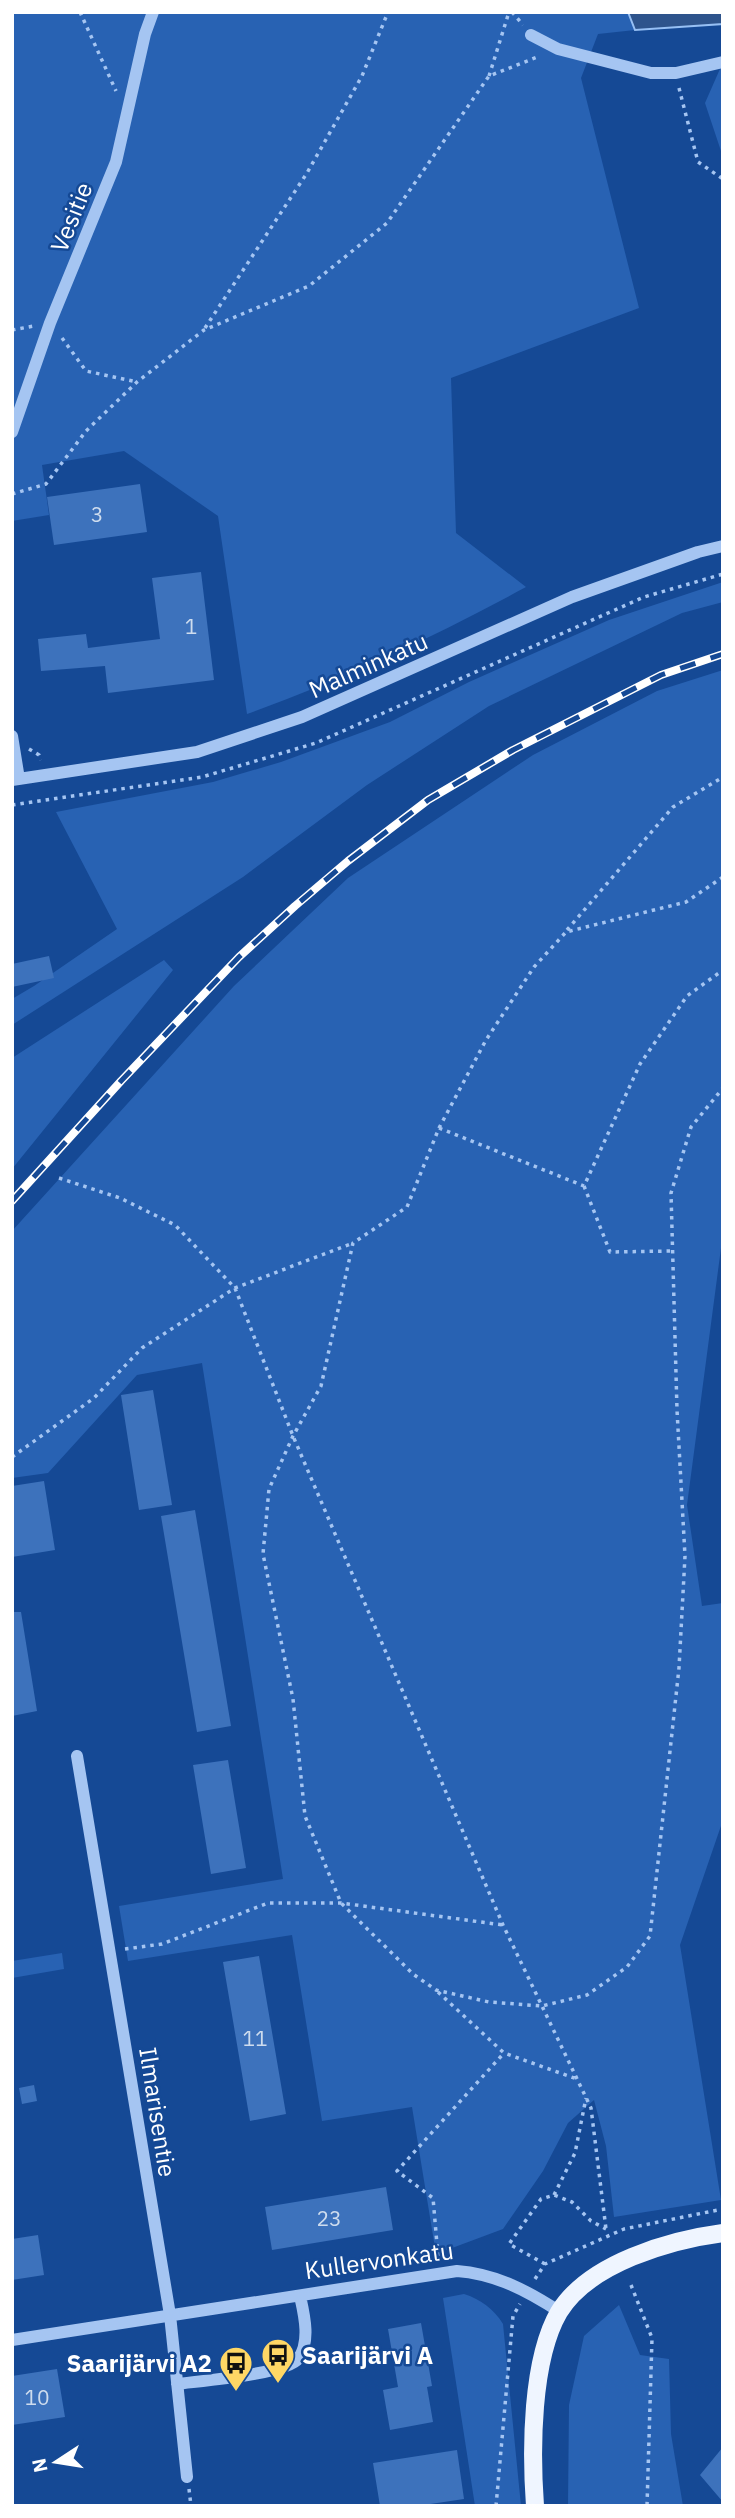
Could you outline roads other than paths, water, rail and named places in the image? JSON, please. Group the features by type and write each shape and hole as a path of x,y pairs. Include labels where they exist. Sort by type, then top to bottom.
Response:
{"main road":[{"path":"536,2506 534,2421 544,2353 560,2312 580,2289 604,2271 646,2252 699,2236 723,2233"}],"street":[{"name":"Vesitie","path":"12,432 50,323 116,162 145,34 153,12"},
{"path":"531,35 558,50 651,73 676,73 723,62"},
{"name":"Malminkatu","path":"15,779 197,752 302,717 572,597 698,552 723,546"},
{"path":"12,736 15,779"},
{"name":"Ilmarisentie","path":"77,1756 170,2315 187,2477"},
{"name":"Kullervonkatu","path":"12,2340 457,2271 480,2272 527,2291 560,2312"},
{"path":"177,2384 282,2369 298,2360 304,2344 305,2328 300,2296"}],"railway":[{"path":"12,1201 239,957 348,861 428,800 513,750 661,675 723,654"}],"place":[{"name":"Saarijärvi A","path":"278,2385"},
{"name":"Saarijärvi A2","path":"236,2393"}]}
